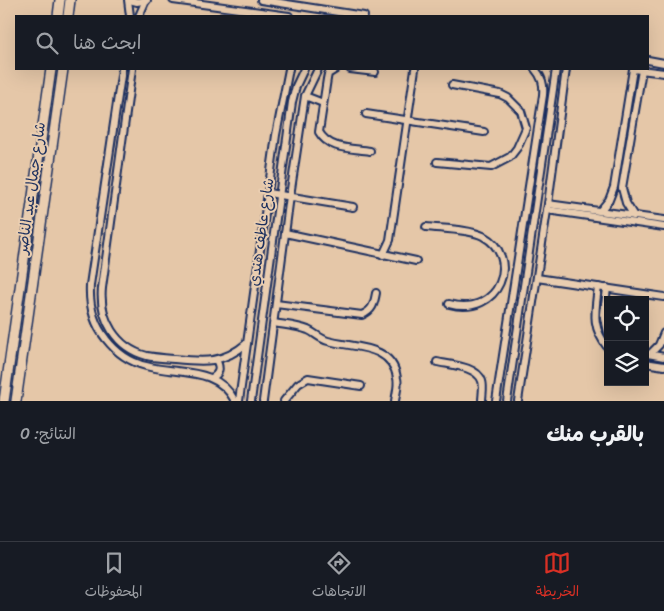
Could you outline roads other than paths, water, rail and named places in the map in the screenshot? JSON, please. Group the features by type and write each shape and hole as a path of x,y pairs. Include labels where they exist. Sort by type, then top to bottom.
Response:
{"main road":[{"path":"58,15 60,0"},
{"path":"68,15 70,0"},
{"name":"شارع جمال عبد الناصر","path":"16,401 42,172 51,70"},
{"name":"شارع جمال عبد الناصر","path":"42,172 62,70"},
{"name":"شارع جمال عبد الناصر","path":"4,401 39,194"}],"street":[{"path":"130,15 129,0 138,2 146,0"},
{"path":"139,15 146,0"},
{"path":"173,0 273,15 275,2"},
{"path":"261,0 358,15"},
{"path":"649,60 664,63"},
{"path":"122,70 90,285 90,301 93,316 99,330 108,342 119,353 132,361 154,368 200,374 211,378 225,388 234,401"},
{"path":"132,70 102,288 104,316 110,328 130,348 156,358 202,362 216,360 230,356 247,343"},
{"name":"شارع عاطف هندي","path":"239,401 276,135 289,70"},
{"name":"شارع عاطف هندي","path":"251,401 292,102 296,86 304,70"},
{"path":"263,401 305,96 310,82 317,70"},
{"path":"334,70 328,74 319,132 322,138 334,146 370,151"},
{"path":"358,70 375,72"},
{"path":"383,255 390,240 415,70"},
{"path":"496,401 544,86 536,70"},
{"path":"506,401 556,70"},
{"path":"518,401 548,207 566,70"},
{"path":"600,211 609,200 614,187 633,70"},
{"path":"634,216 626,204 622,188 642,70 664,73"},
{"path":"437,162 491,167 510,157 518,148 526,128 521,111 508,98 500,94 452,85"},
{"path":"305,96 323,103"},
{"path":"366,114 484,132"},
{"path":"526,128 537,130"},
{"path":"268,193 353,206"},
{"path":"548,207 600,211 664,220"},
{"path":"548,207 664,227"},
{"path":"426,227 477,233 486,237 498,250 502,259 502,277 498,288 491,296 482,303 471,306 460,307 449,304"},
{"path":"285,233 416,261"},
{"path":"502,277 515,280"},
{"path":"537,278 664,297"},
{"path":"598,287 595,317 596,328 604,343"},
{"path":"606,296 607,288"},
{"path":"276,304 362,315 369,312 374,305 376,293"},
{"path":"274,323 307,330 317,337 329,341 378,351 392,363 396,372 398,380 395,401"},
{"path":"649,352 659,345 664,333"},
{"path":"649,354 664,357"},
{"path":"211,378 219,370 216,360"},
{"path":"436,362 470,370 478,375 483,383 482,401"},
{"path":"649,364 664,366"},
{"path":"284,401 298,384 308,378 361,386"}]}
